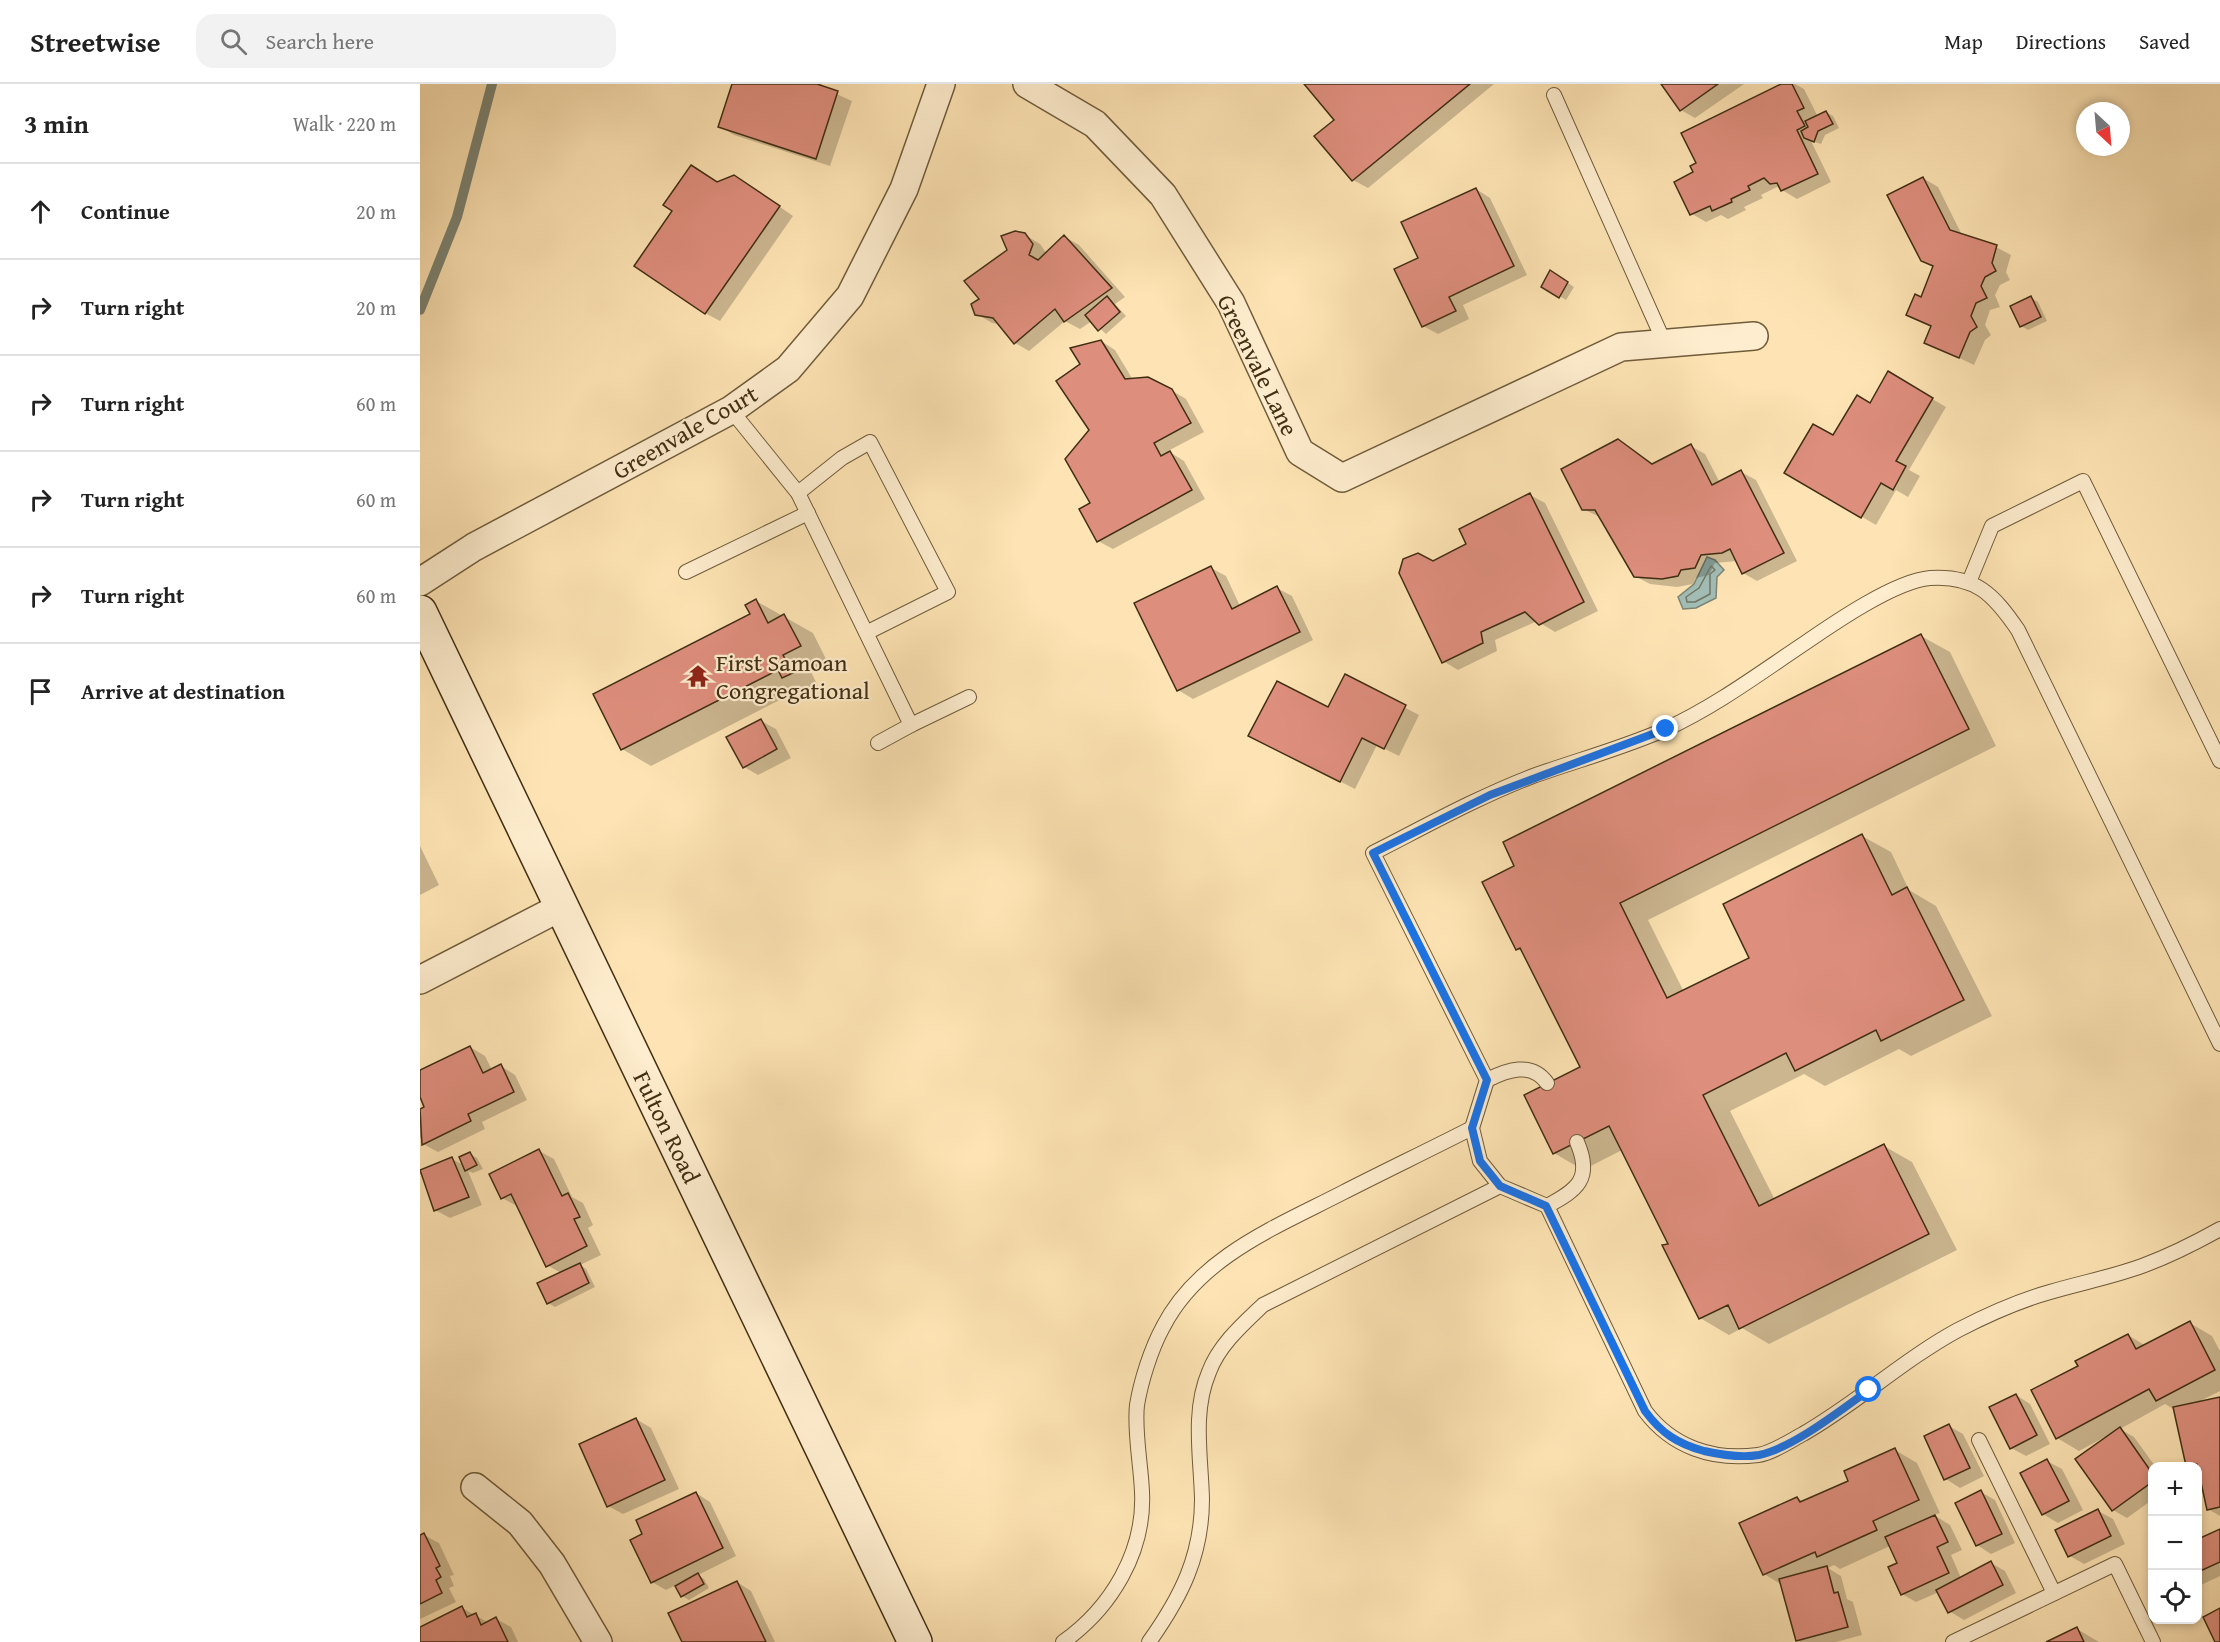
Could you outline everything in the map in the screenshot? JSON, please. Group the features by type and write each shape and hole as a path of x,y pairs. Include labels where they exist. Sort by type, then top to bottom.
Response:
{"main road":[{"name":"Fulton Road","path":"420,612 915,1642"}],"street":[{"name":"Greenvale Court","path":"420,582 474,546 731,410 788,369 850,296 904,189 941,84"},
{"name":"Greenvale Lane","path":"1027,84 1095,124 1163,195 1231,303 1300,452 1342,478 1621,347 1754,336"},
{"path":"420,980 561,907"},
{"path":"475,1487 520,1523 552,1564 598,1642"}],"lane":[{"path":"1554,95 1665,344"},
{"path":"731,410 798,493 868,632 911,725"},
{"path":"798,493 842,458 870,442 948,592 868,632"},
{"path":"1969,582 1992,526 2083,481 2220,761"},
{"path":"686,572 808,513"},
{"path":"2220,1044 2018,630 1993,597 1969,582 1929,578 1908,584 1831,626 1710,707 1601,755 1534,776 1490,795 1373,853 1487,1080 1472,1128 1480,1161 1500,1186 1546,1206 1645,1411 1657,1427 1672,1440 1726,1456 1760,1455 1826,1420 1911,1359 1957,1330 2002,1309 2048,1292 2140,1266 2192,1245 2220,1229"},
{"path":"878,743 969,697"},
{"path":"1487,1080 1507,1070 1521,1069 1542,1075 1547,1083"},
{"path":"1063,1642 1083,1628 1109,1600 1138,1537 1142,1496 1137,1406 1163,1327 1184,1297 1214,1266 1248,1241 1472,1128"},
{"path":"1546,1206 1567,1195 1580,1184 1585,1166 1577,1142"},
{"path":"1149,1642 1184,1589 1197,1543 1202,1501 1199,1416 1209,1372 1232,1335 1263,1305 1500,1186"},
{"path":"1979,1440 2054,1593"},
{"path":"1953,1642 2115,1564 2152,1642"}],"water":[{"path":"1707,557 1715,560 1724,570 1717,577 1716,598 1696,608 1683,609 1678,597 1694,584"}],"building":[{"path":"732,84 817,84 838,91 816,159 718,127"},
{"path":"1304,84 1470,84 1352,181 1314,136 1334,120"},
{"path":"1661,84 1718,84 1680,111"},
{"path":"1781,84 1792,84 1804,108 1797,111 1805,126 1797,130 1818,174 1781,191 1777,183 1770,184 1764,178 1748,186 1750,190 1731,199 1732,202 1712,211 1710,206 1690,215 1674,182 1693,172 1690,166 1696,163 1681,133"},
{"path":"1826,111 1833,124 1818,131 1814,142 1804,138 1801,131 1808,127 1805,121"},
{"path":"691,165 717,182 734,175 780,206 705,314 634,266 672,211 663,205"},
{"path":"1923,177 1950,230 1997,245 1992,263 1996,271 1985,277 1981,286 1987,298 1976,303 1971,316 1977,327 1970,332 1959,358 1924,343 1931,326 1906,315 1915,294 1921,297 1933,266 1921,261 1887,195"},
{"path":"1476,188 1514,266 1449,297 1456,311 1422,327 1394,269 1418,258 1401,222"},
{"path":"1015,231 1025,233 1033,244 1029,255 1038,260 1064,235 1112,288 1064,322 1055,309 1014,344 993,318 975,315 971,304 979,299 964,281 1007,250 1001,236"},
{"path":"1550,270 1568,282 1559,298 1541,287"},
{"path":"1107,296 1120,312 1098,331 1085,315"},
{"path":"2031,296 2041,317 2020,327 2010,306"},
{"path":"1101,340 1125,379 1148,377 1172,389 1191,423 1154,443 1161,456 1170,451 1192,490 1097,542 1079,509 1090,503 1065,459 1089,430 1056,381 1080,364 1070,348"},
{"path":"1888,371 1933,398 1896,461 1906,466 1893,490 1881,483 1861,518 1784,473 1813,424 1833,435 1857,395 1870,403"},
{"path":"1618,439 1652,464 1691,444 1712,485 1741,470 1784,553 1742,574 1730,549 1722,553 1701,555 1695,568 1681,570 1678,576 1662,579 1634,577 1595,510 1582,510 1561,469"},
{"path":"1530,493 1584,602 1539,625 1525,612 1481,632 1483,643 1442,663 1399,573 1403,559 1418,553 1433,561 1466,544 1459,529"},
{"path":"1211,566 1232,609 1277,586 1300,632 1177,691 1134,603"},
{"name":"First Samoan Congregational","path":"756,599 768,623 784,614 801,646 783,655 793,673 782,678 778,670 621,750 593,694 750,614 745,605"},
{"path":"1921,634 1969,729 1620,903 1667,998 1749,958 1723,904 1862,834 1892,895 1907,887 1964,1000 1881,1041 1876,1030 1795,1071 1786,1053 1703,1095 1759,1206 1884,1144 1929,1234 1739,1329 1728,1305 1699,1319 1662,1245 1668,1244 1609,1126 1553,1154 1524,1095 1580,1067 1520,948 1516,950 1482,882 1514,866 1503,842"},
{"path":"1345,674 1406,705 1384,749 1362,738 1340,782 1248,736 1277,681 1328,707"},
{"path":"761,719 777,749 743,768 726,737"},
{"path":"470,1046 483,1073 501,1064 514,1092 468,1114 471,1121 422,1145 420,1109 424,1107 420,1097 420,1070"},
{"path":"539,1149 562,1196 568,1193 580,1217 574,1219 587,1246 546,1267 511,1194 501,1199 489,1174"},
{"path":"470,1152 477,1165 465,1171 459,1157"},
{"path":"452,1157 469,1197 434,1211 420,1170"},
{"path":"580,1263 589,1283 547,1304 537,1283"},
{"path":"2190,1321 2215,1370 2156,1401 2149,1389 2056,1439 2031,1390 2078,1366 2075,1361 2128,1334 2136,1349"},
{"path":"2016,1394 2037,1435 2010,1449 1989,1407"},
{"path":"2220,1397 2220,1507 2207,1510 2202,1487 2202,1462 2185,1462 2173,1407"},
{"path":"636,1418 665,1480 607,1507 579,1444"},
{"path":"1949,1424 1970,1468 1944,1480 1924,1436"},
{"path":"2120,1427 2148,1467 2148,1485 2112,1511 2075,1459"},
{"path":"1895,1448 1919,1500 1873,1521 1877,1530 1817,1557 1815,1552 1763,1575 1739,1523 1797,1497 1800,1502 1848,1481 1844,1471"},
{"path":"2047,1459 2069,1501 2042,1515 2020,1473"},
{"path":"1981,1490 2002,1534 1976,1546 1955,1503"},
{"path":"696,1492 723,1548 651,1583 630,1540 642,1534 636,1520"},
{"path":"2098,1509 2111,1536 2068,1557 2055,1530"},
{"path":"1935,1515 1948,1542 1937,1547 1949,1573 1901,1595 1888,1567 1897,1563 1885,1537"},
{"path":"2220,1529 2220,1562 2202,1570 2202,1570 2202,1537"},
{"path":"424,1533 440,1566 436,1568 441,1577 436,1580 442,1593 420,1604 420,1535"},
{"path":"1991,1561 2003,1585 1948,1613 1936,1590"},
{"path":"1827,1566 1834,1593 1838,1592 1848,1627 1796,1641 1779,1579"},
{"path":"698,1573 704,1584 681,1597 675,1586"},
{"path":"737,1581 766,1642 682,1642 668,1613"},
{"path":"462,1606 467,1617 476,1613 481,1625 496,1617 508,1642 420,1642 420,1627"},
{"path":"2220,1608 2220,1642 2215,1642 2203,1617"},
{"path":"2077,1627 2084,1642 2046,1642"}],"waterway":[{"path":"420,310 457,217 492,84"}],"place":[{"name":"First Samoan Congregational","path":"698,676"}],"route":[{"path":"1666,729 1601,755 1534,776 1490,795 1373,853 1487,1080 1472,1128 1480,1161 1500,1186 1546,1206 1645,1411 1657,1427 1672,1440 1696,1449 1726,1456 1760,1455 1826,1420 1869,1390"}]}
